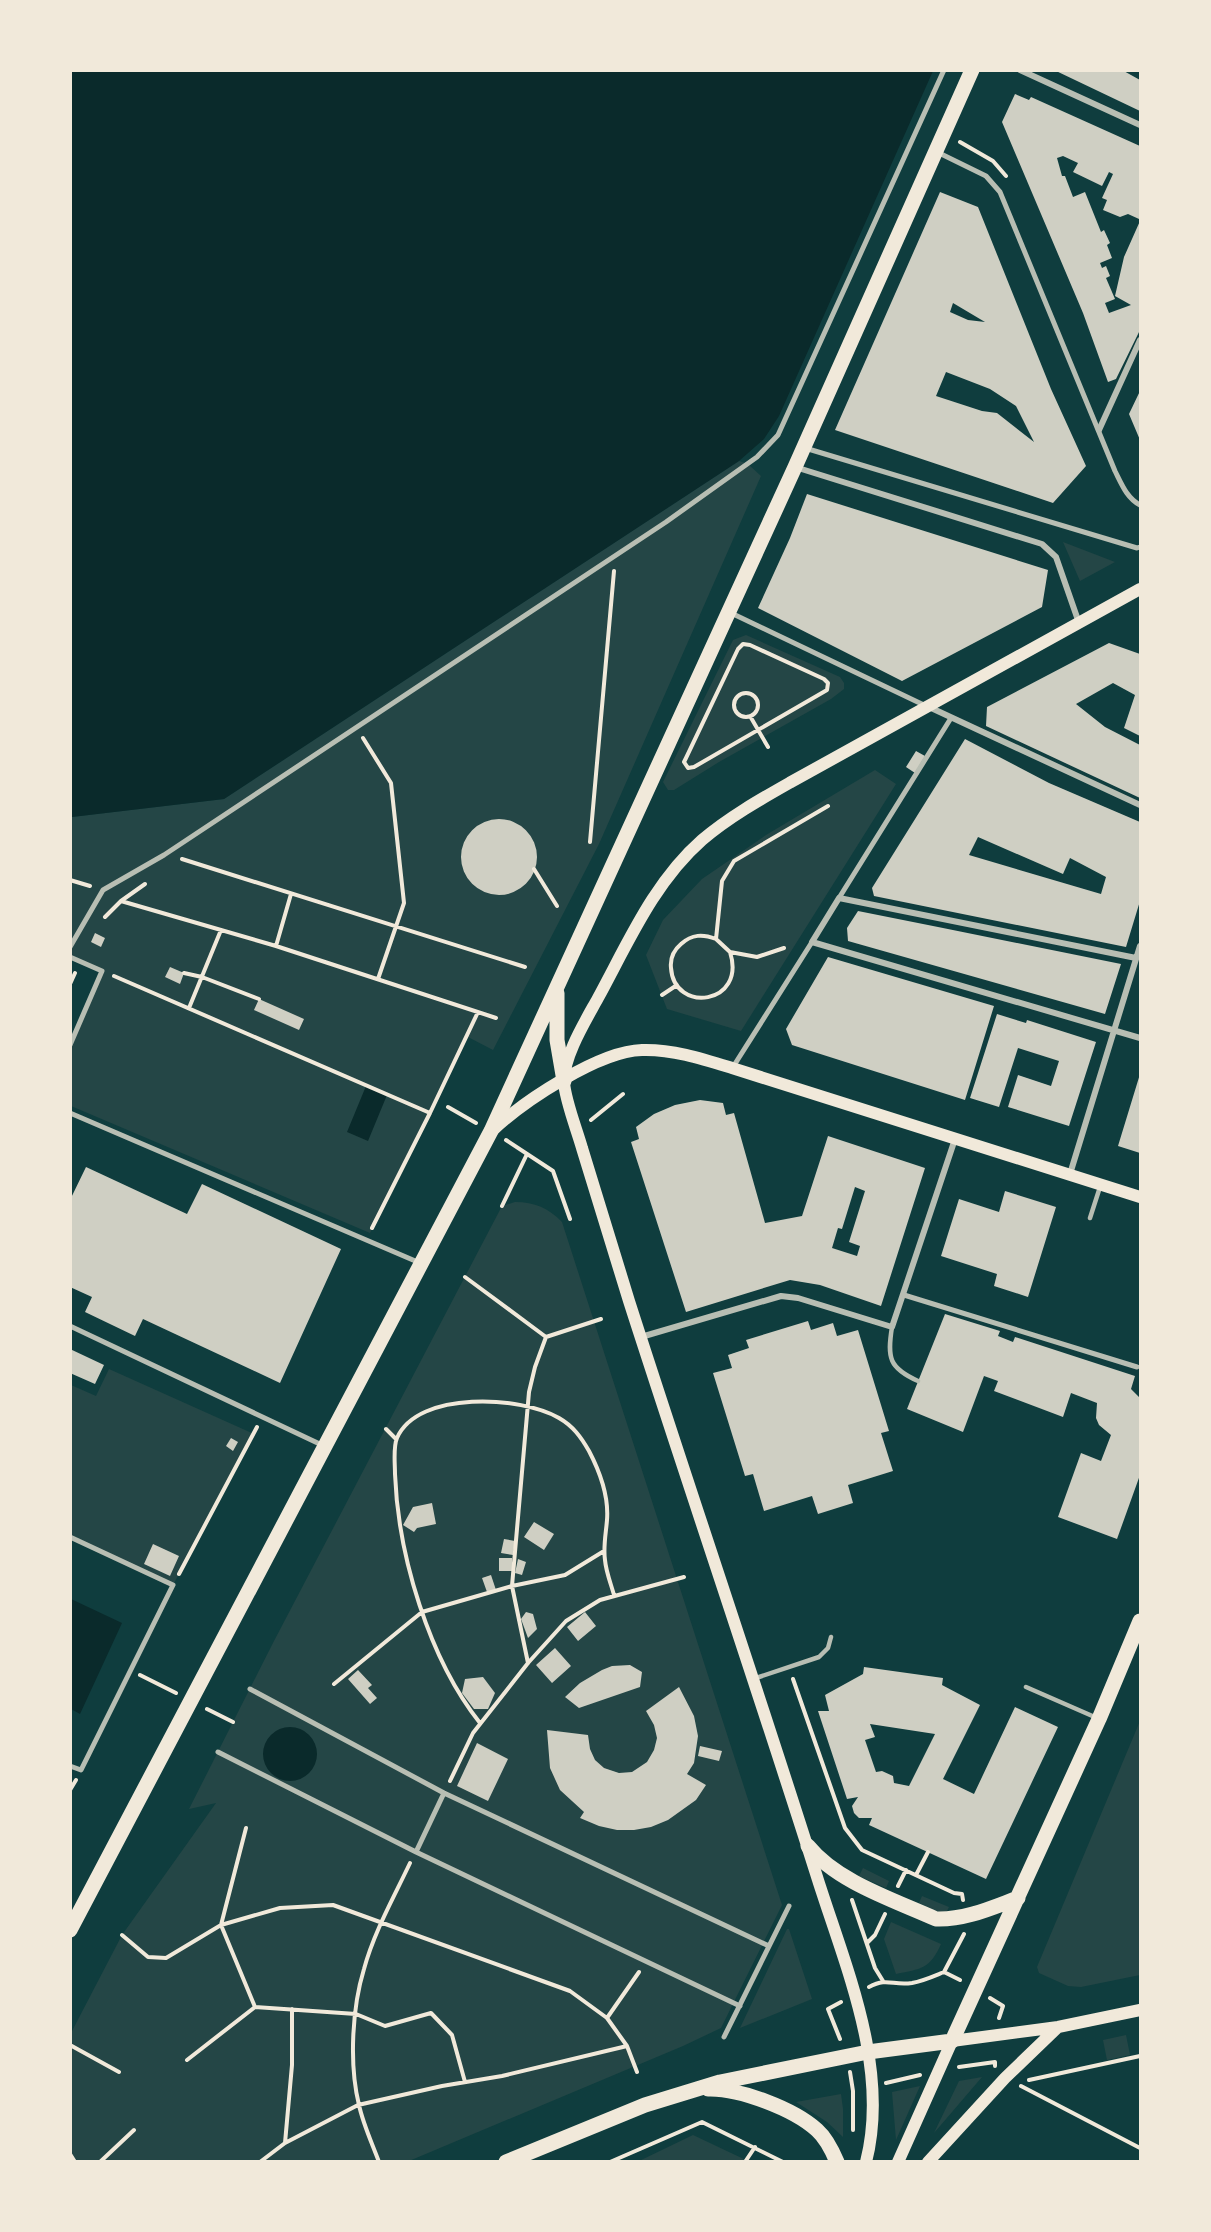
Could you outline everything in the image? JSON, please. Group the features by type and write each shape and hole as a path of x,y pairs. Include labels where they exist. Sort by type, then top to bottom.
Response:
{"main road":[{"path":"70,1930 491,1131 795,466 972,70"},
{"path":"564,1081 569,1057 581,1030 636,926 661,887 690,852 721,825 762,799 927,706 1140,589"},
{"path":"558,984 557,1030 564,1081 598,1203 808,1846 854,1995 868,2052 873,2086 872,2135 866,2162"},
{"path":"491,1131 525,1105 564,1081 610,1057 642,1050 681,1054 732,1068 1140,1197"},
{"path":"898,2162 1099,1719 1140,1622"},
{"path":"808,1846 816,1857 853,1881 936,1919 965,1916 1017,1898"},
{"path":"506,2162 645,2105 739,2077 868,2052 1058,2027 1140,2010"},
{"path":"928,2162 1058,2027"},
{"path":"696,2089 714,2088 742,2093 804,2120 822,2135 837,2160"}],"street":[{"path":"70,947 103,890 164,855 615,555 758,457 778,435 944,70"},
{"path":"1020,70 1140,125"},
{"path":"935,151 986,176 1000,192 1124,490 1132,501 1140,506"},
{"path":"1099,430 1140,340"},
{"path":"803,447 1060,526 1140,547"},
{"path":"795,466 1042,544 1056,557 1079,623"},
{"path":"728,611 951,718 1140,805"},
{"path":"732,1068 951,718"},
{"path":"838,898 1136,958"},
{"path":"812,942 1140,1038"},
{"path":"1070,1174 1140,946"},
{"path":"70,957 102,970 70,1045"},
{"path":"70,1113 422,1263"},
{"path":"641,1337 781,1296 798,1298 892,1327 956,1138"},
{"path":"904,1295 1137,1367"},
{"path":"70,1326 325,1446"},
{"path":"70,1537 173,1586 81,1770 70,1766"},
{"path":"250,1689 444,1793 769,1946"},
{"path":"218,1752 416,1852 740,2006"},
{"path":"416,1852 444,1793"},
{"path":"724,2037 789,1906"}],"lane":[{"path":"1090,1218 1101,1184"},
{"path":"892,1327 888,1347 893,1364 900,1373 918,1381"},
{"path":"753,1679 819,1657 828,1648 831,1637"},
{"path":"1026,1687 1099,1719"}],"path":[{"path":"590,842 615,555"},
{"path":"604,575 614,569"},
{"path":"745,644 824,679 828,686 824,692 758,730 693,767 688,768 686,765 686,758 738,649 745,644"},
{"path":"748,694 756,700 756,711 750,716 741,716 736,712 734,702 741,695 748,694"},
{"path":"750,716 768,747"},
{"path":"353,743 362,737 391,783 404,903 378,979"},
{"path":"716,939 722,881 734,861 828,806"},
{"path":"189,852 180,858 525,967"},
{"path":"534,869 558,906"},
{"path":"70,880 103,890 121,901 276,946 496,1018"},
{"path":"104,917 146,883"},
{"path":"276,946 291,894"},
{"path":"189,1008 221,930"},
{"path":"706,935 716,939 730,952 733,973 723,991 714,996 693,997 676,985 670,965 678,946 686,940 706,935"},
{"path":"730,952 757,957 784,948"},
{"path":"70,984 80,961"},
{"path":"102,970 430,1113"},
{"path":"184,974 202,977 259,999"},
{"path":"662,995 676,985"},
{"path":"367,1239 478,1012"},
{"path":"591,1120 623,1094"},
{"path":"448,1107 491,1131 553,1171 570,1219"},
{"path":"502,1206 527,1154"},
{"path":"465,1277 546,1338"},
{"path":"546,1338 602,1319"},
{"path":"528,1663 512,1586 527,1406 535,1367 546,1338"},
{"path":"480,1723 450,1677 422,1612 408,1560 396,1485 396,1439 403,1429 415,1418 430,1410 462,1402 490,1401 527,1406 547,1412 568,1423 590,1452 601,1477 607,1500 605,1562 614,1595"},
{"path":"173,1586 262,1417"},
{"path":"386,1429 396,1439"},
{"path":"334,1684 422,1612 512,1586 565,1575 604,1551"},
{"path":"444,1793 473,1732 528,1663 566,1621 600,1600 684,1577"},
{"path":"789,1667 844,1828 862,1850 954,1893 962,1894"},
{"path":"246,1828 221,1925 255,2007"},
{"path":"379,2162 358,2105 352,2056 356,2014 364,1969 381,1923 416,1852"},
{"path":"916,1875 927,1852"},
{"path":"849,1893 875,1968 883,1981"},
{"path":"867,1943 875,1935 890,1904"},
{"path":"122,1935 148,1958 166,1958 221,1925 280,1908 333,1905 570,1991 607,2018 627,2046 637,2072"},
{"path":"607,2018 647,1961"},
{"path":"875,1984 883,1981 903,1984 924,1980 944,1972 952,1976"},
{"path":"187,2060 255,2007 356,2014 385,2026 431,2013 452,2035 465,2082"},
{"path":"285,2143 292,2065 292,2009"},
{"path":"828,2009 846,2056"},
{"path":"70,2045 118,2072"},
{"path":"260,2162 285,2143 358,2105 502,2076 627,2046"},
{"path":"1009,2080 1140,2056"},
{"path":"873,2086 940,2070 995,2062 996,2072 1009,2080 1140,2148"},
{"path":"837,2160 848,2148 852,2139 853,2091"},
{"path":"610,2162 695,2123 702,2122 783,2162"},
{"path":"100,2162 134,2130"},
{"path":"745,2162 755,2147"},
{"path":"70,2154 75,2162"}],"shaded area":[{"path":"71,70 933,71 779,416 764,439 739,461 224,799 72,817 71,819"},
{"path":"739,461 748,464 761,476 599,844 493,1050 468,1037 370,1233 71,1106 71,1045 102,971 71,956 71,817 224,799"},
{"path":"1063,542 1115,562 1080,581"},
{"path":"746,635 840,677 844,683 844,689 831,699 674,790 668,790 663,782 733,640"},
{"path":"875,770 896,784 741,1031 667,1009 646,955 663,920 702,879 766,835"},
{"path":"366,1086 387,1095 368,1141 347,1132"},
{"path":"515,1202 541,1207 562,1222 782,1905 721,2028 409,2161 71,2162 71,2033 122,1935 216,1803 189,1809 274,1641 502,1206"},
{"path":"109,1369 254,1434 173,1585 71,1537 71,1385 96,1396"},
{"path":"71,1599 122,1623 80,1714 71,1709"},
{"path":"1140,1721 1140,1975 1081,1987 1068,1986 1039,1973 1037,1967"},
{"path":"285,1727 295,1727 305,1731 313,1739 317,1754 313,1769 305,1777 295,1781 285,1781 275,1777 267,1769 263,1759 263,1749 267,1739 275,1731"},
{"path":"863,1868 889,1881 886,1888 859,1876"},
{"path":"922,1896 949,1907 945,1915 919,1903"},
{"path":"891,1922 941,1944 933,1959 918,1969 896,1974 884,1939"},
{"path":"789,1929 812,1999 740,2028"},
{"path":"1126,2035 1130,2055 1107,2060 1103,2040"},
{"path":"982,2077 934,2133 959,2081"},
{"path":"920,2086 896,2140 892,2092"},
{"path":"841,2094 843,2137 827,2122 796,2102"},
{"path":"693,2135 748,2161 637,2162"}],"building":[{"path":"1054,70 1122,70 1140,80 1140,111"},
{"path":"1015,94 1029,100 1031,97 1140,146 1139,219 1128,214 1120,217 1103,210 1107,200 1102,198 1113,174 1109,172 1102,186 1073,172 1078,163 1063,156 1057,158 1062,176 1065,176 1073,197 1085,192 1101,232 1104,230 1110,243 1107,245 1112,258 1100,263 1102,268 1106,266 1110,276 1106,278 1115,299 1105,303 1109,313 1131,305 1115,296 1124,257 1140,221 1140,330 1116,379 1108,382 1083,313 1002,122"},
{"path":"940,192 978,207 1051,389 1086,466 1053,503 835,430","holes":["953,303 985,322 968,320 950,312","946,372 990,389 1016,406 1034,442 997,413 982,411 936,396"]},
{"path":"1140,391 1140,440 1129,414"},
{"path":"807,494 1048,570 1042,607 902,681 758,608"},
{"path":"1109,643 1140,654 1140,736 1124,728 1135,695 1113,683 1076,704 1105,727 1140,745 1140,798 986,726 987,707"},
{"path":"965,739 1049,783 1140,822 1140,901 1126,947 874,896 872,888","holes":["978,837 1063,874 1070,858 1106,877 1101,894 969,855"]},
{"path":"916,751 925,756 915,773 906,767"},
{"path":"499,819 513,822 526,830 534,843 537,857 534,871 526,884 513,892 499,895 485,892 472,884 464,871 461,857 464,843 472,830 485,822"},
{"path":"858,911 1121,964 1105,1014 848,941 847,928"},
{"path":"95,933 105,938 101,947 91,942"},
{"path":"828,957 994,1006 965,1100 792,1045 786,1029"},
{"path":"170,967 184,973 180,984 165,977"},
{"path":"259,999 304,1019 299,1030 254,1010"},
{"path":"997,1014 1026,1023 1027,1020 1096,1042 1069,1126 1008,1107 1018,1075 1051,1086 1059,1061 1018,1048 999,1107 970,1098"},
{"path":"1140,1074 1140,1153 1118,1146"},
{"path":"700,1100 723,1103 726,1115 734,1113 765,1223 802,1216 828,1136 925,1168 881,1306 820,1285 790,1280 686,1312 631,1142 639,1139 636,1127 654,1114 675,1105","holes":["855,1187 865,1191 849,1242 860,1246 857,1256 832,1248 838,1228 842,1229"]},
{"path":"86,1167 187,1214 202,1184 341,1249 280,1383 143,1319 135,1336 85,1312 92,1297 70,1287 70,1200"},
{"path":"1005,1191 1056,1207 1028,1297 994,1286 997,1274 941,1256 959,1199 999,1212"},
{"path":"945,1314 1000,1331 998,1336 1013,1342 1015,1337 1135,1376 1131,1389 1140,1398 1140,1475 1117,1539 1058,1517 1081,1453 1101,1461 1111,1435 1099,1425 1096,1418 1097,1403 1071,1393 1063,1417 994,1391 998,1381 984,1376 963,1432 907,1409"},
{"path":"808,1321 811,1330 833,1323 837,1336 858,1330 889,1431 881,1433 893,1471 848,1485 853,1503 818,1514 812,1496 764,1511 753,1474 745,1476 713,1373 732,1368 728,1355 749,1348 746,1340"},
{"path":"70,1349 104,1365 95,1384 70,1373"},
{"path":"231,1438 238,1442 233,1451 226,1446"},
{"path":"432,1503 436,1524 417,1528 414,1532 403,1525 413,1507"},
{"path":"534,1522 554,1534 544,1550 524,1537"},
{"path":"504,1539 515,1541 513,1555 501,1553"},
{"path":"153,1544 179,1556 170,1576 144,1564"},
{"path":"499,1558 512,1558 512,1571 499,1571"},
{"path":"518,1559 526,1562 522,1575 515,1573"},
{"path":"491,1575 496,1590 487,1592 482,1578"},
{"path":"526,1612 533,1614 537,1629 528,1638 521,1619"},
{"path":"585,1612 596,1626 578,1641 567,1627"},
{"path":"555,1648 571,1666 552,1683 536,1665"},
{"path":"630,1665 642,1672 640,1687 579,1708 565,1697 580,1683 602,1670 612,1666"},
{"path":"864,1667 943,1678 942,1685 980,1705 943,1779 974,1794 1015,1707 1058,1727 986,1879 869,1825 872,1818 859,1818 854,1813 852,1806 858,1797 847,1799 818,1711 829,1711 825,1695 863,1674","holes":["870,1724 935,1734 909,1786 894,1783 893,1776 882,1771 876,1772 865,1740 875,1737"]},
{"path":"358,1670 372,1685 368,1688 377,1698 370,1704 348,1679"},
{"path":"483,1677 495,1693 488,1709 474,1709 462,1693 465,1679"},
{"path":"679,1687 694,1716 698,1736 694,1763 687,1774 706,1785 696,1800 668,1820 651,1827 634,1830 617,1830 599,1826 580,1818 584,1812 560,1790 550,1768 547,1730 588,1735 590,1749 595,1760 604,1768 619,1773 632,1772 647,1762 654,1750 657,1738 654,1725 646,1711"},
{"path":"477,1743 508,1759 488,1801 457,1786"},
{"path":"700,1746 722,1751 719,1761 698,1756"}]}
